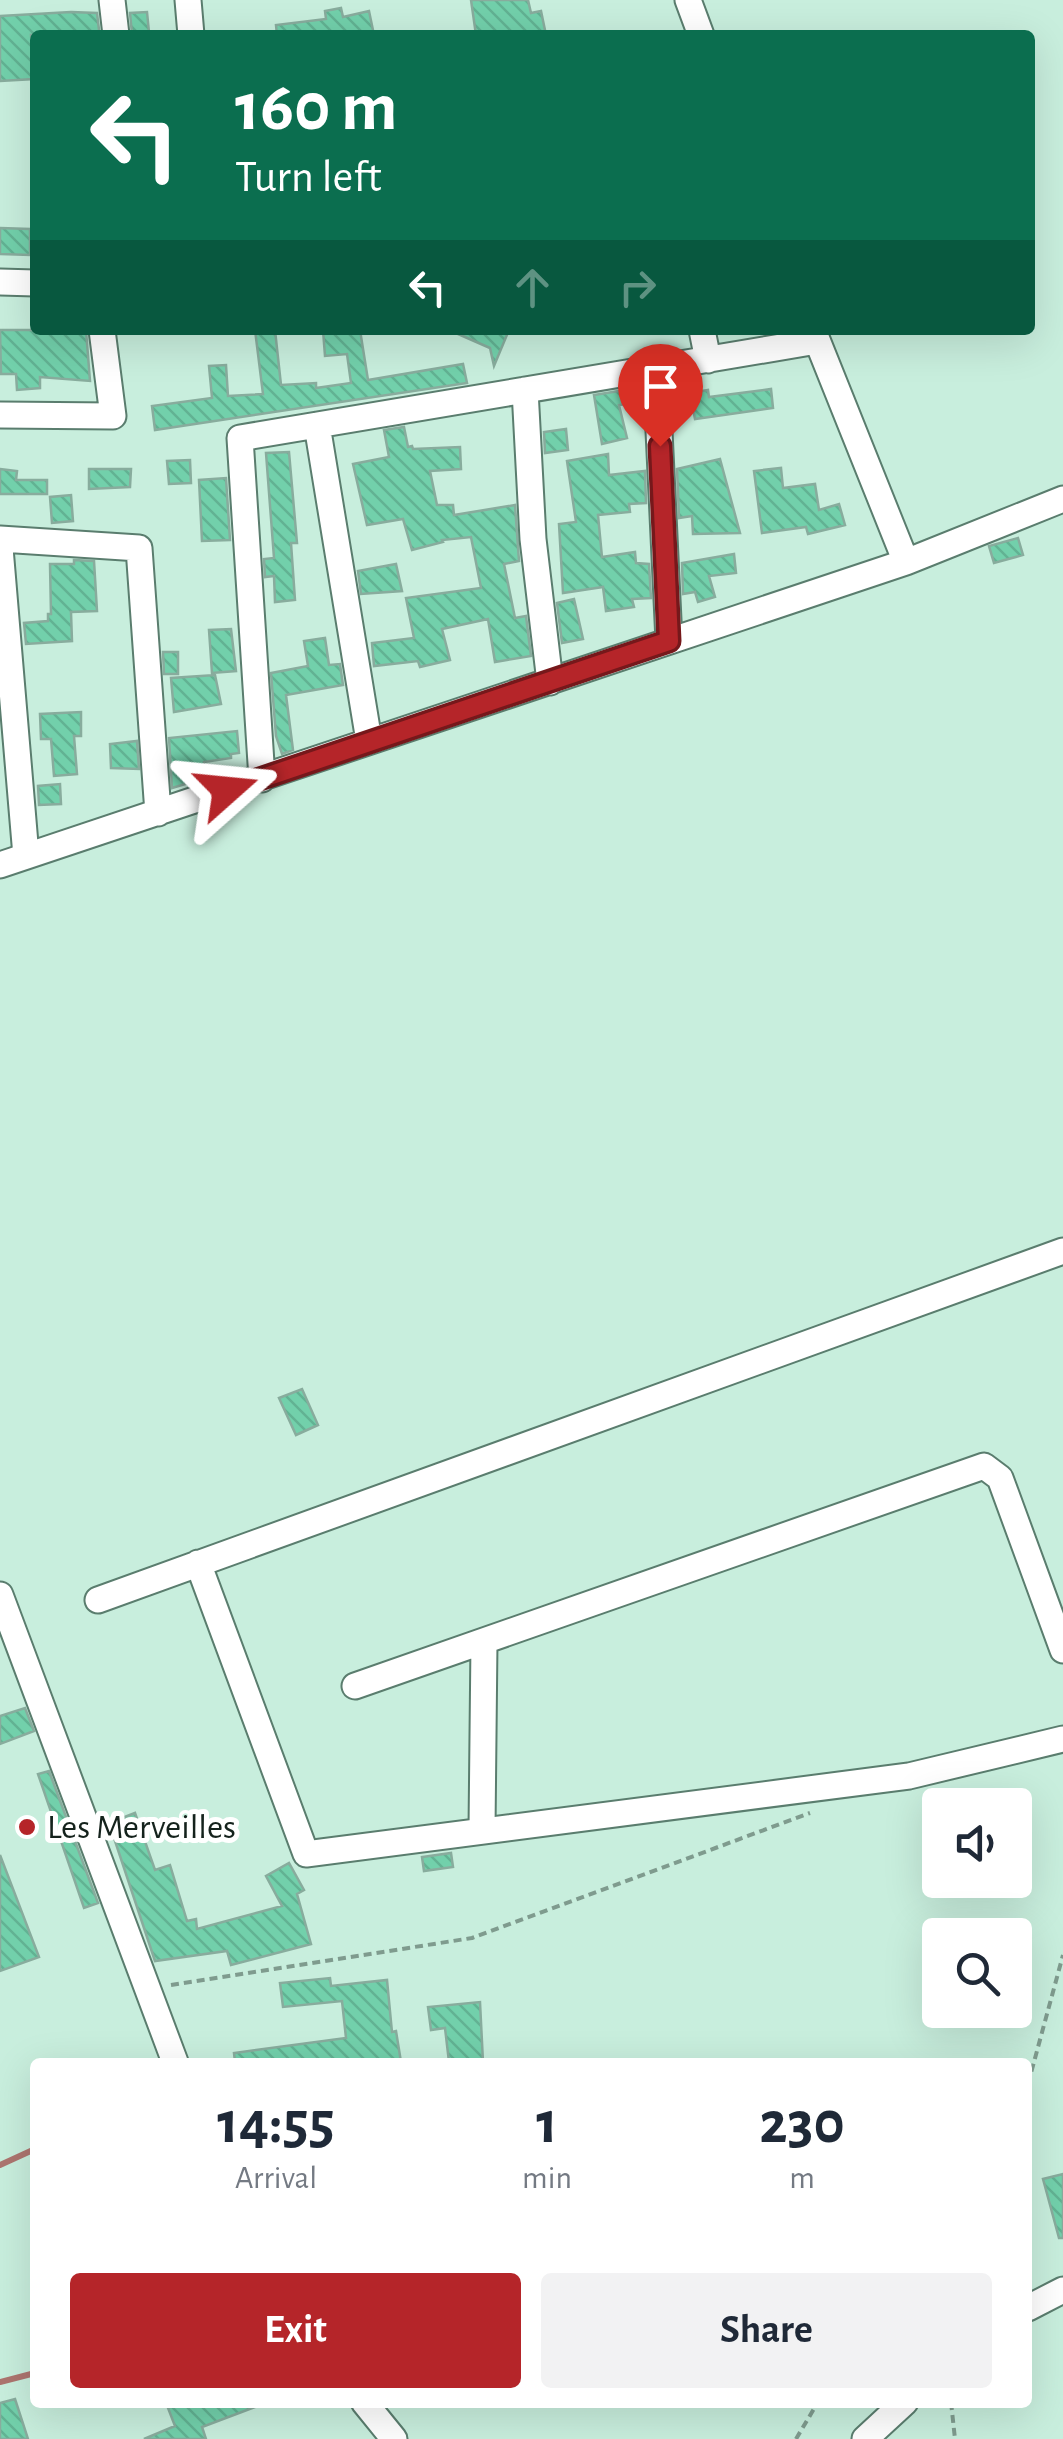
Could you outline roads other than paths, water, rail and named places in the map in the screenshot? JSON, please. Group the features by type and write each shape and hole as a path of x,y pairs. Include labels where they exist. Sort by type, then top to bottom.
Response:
{"street":[{"path":"112,0 115,30"},
{"path":"188,0 191,30"},
{"path":"688,0 699,30"},
{"path":"0,282 30,283"},
{"path":"0,415 113,416 103,335"},
{"path":"703,335 708,360"},
{"path":"262,779 240,438 708,360 815,336 906,562"},
{"path":"656,368 669,641"},
{"path":"525,390 534,539 550,682"},
{"path":"317,425 369,741"},
{"path":"0,865 906,562 1063,499"},
{"path":"0,539 139,548 158,813"},
{"path":"0,548 26,856"},
{"path":"98,1600 1063,1251"},
{"path":"355,1686 984,1466 1000,1478 1063,1650"},
{"path":"198,1563 306,1854 909,1776 1063,1740"},
{"path":"0,1596 174,2058"},
{"path":"482,1829 484,1642"},
{"path":"1032,2306 1063,2290"},
{"path":"369,2408 394,2439"},
{"path":"865,2439 899,2408"}],"waterway":[{"path":"0,2165 30,2151"},
{"path":"0,2382 30,2374"}],"place":[{"name":"Les Merveilles","path":"27,1827"}]}
